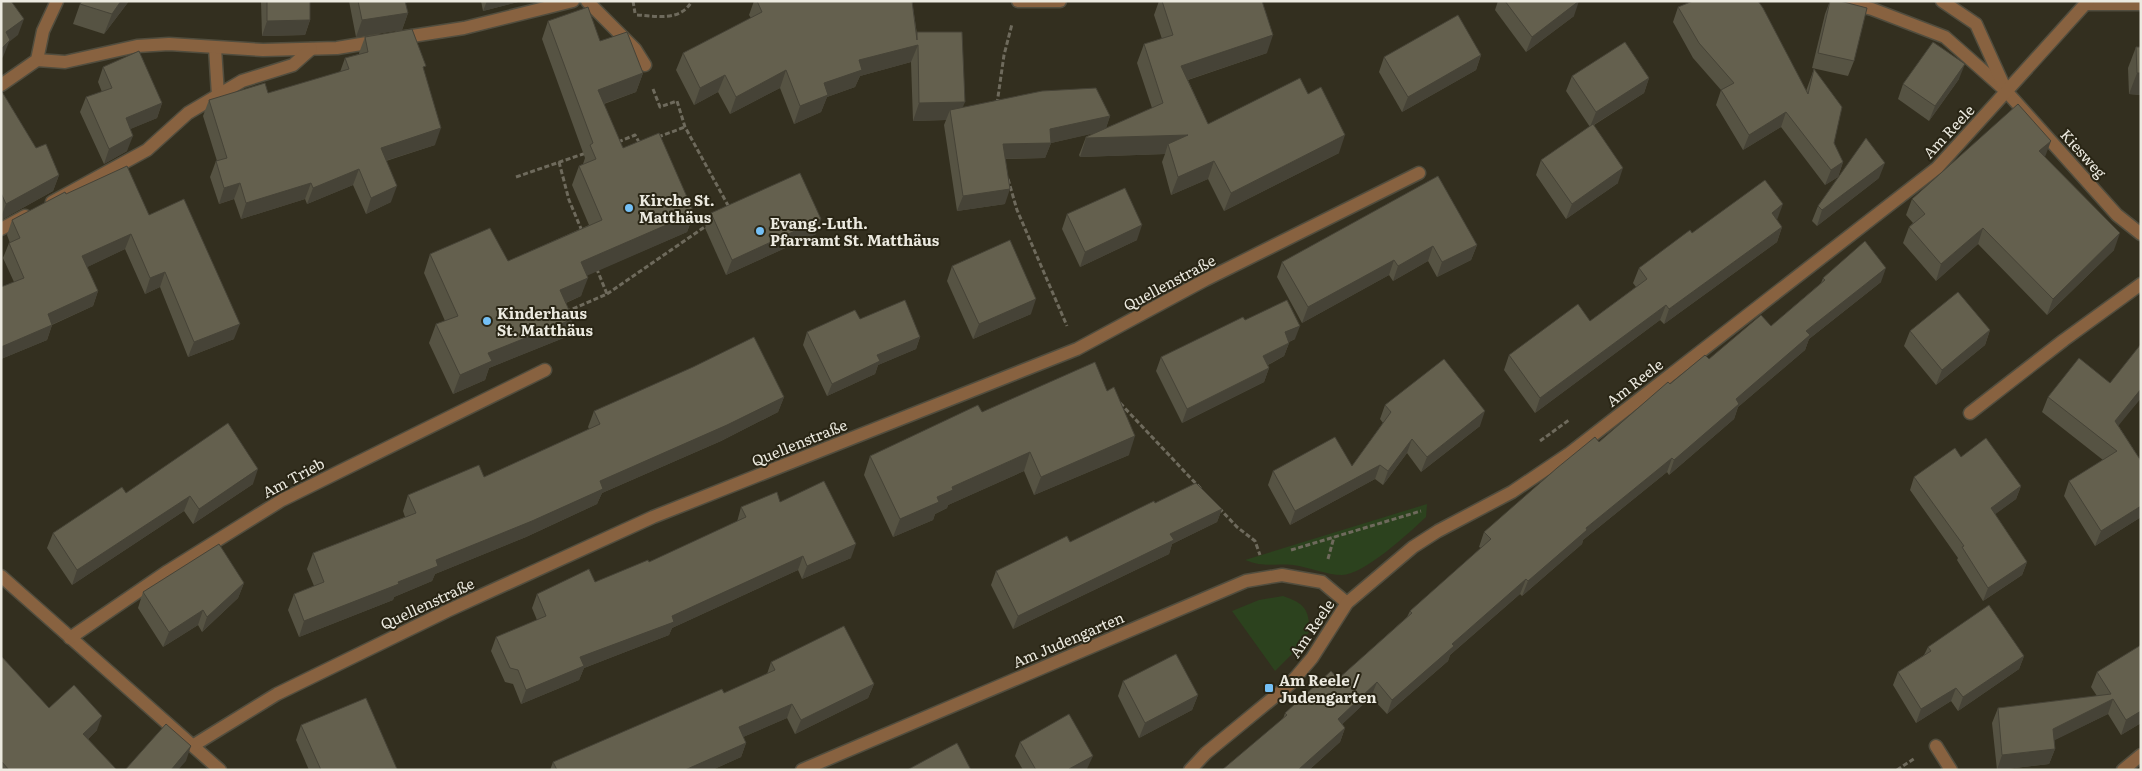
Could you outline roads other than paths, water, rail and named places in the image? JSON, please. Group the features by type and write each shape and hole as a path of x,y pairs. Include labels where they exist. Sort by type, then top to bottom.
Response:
{"street":[{"path":"37,60 43,31 57,1"},
{"path":"1,85 37,60 65,62 137,46 169,44 215,48 338,48 464,28 573,1"},
{"path":"587,1 636,48 645,64"},
{"path":"1018,2 1060,1"},
{"path":"1840,1 1872,9 1945,37 2006,91"},
{"path":"1942,1 1976,24 2006,91"},
{"path":"2087,2 2141,4"},
{"name":"Am Reele","path":"1190,770 1206,753 1290,684 1312,658 1347,603 1413,547 1438,531 1512,492 1570,453 1937,168 2087,2"},
{"path":"215,48 218,95"},
{"path":"1,229 147,150 188,112 242,81 292,65 311,49"},
{"name":"Kiesweg","path":"2006,91 2118,215 2141,234"},
{"name":"Quellenstraße","path":"194,745 277,694 447,611 653,517 1077,349 1205,280 1418,173"},
{"path":"1970,413 2064,340 2141,284"},
{"name":"Am Trieb","path":"70,638 168,571 282,500 545,370"},
{"name":"Am Judengarten","path":"802,770 1246,581 1282,575 1322,582 1347,603"},
{"path":"1,576 220,770"},
{"path":"1936,746 1951,770"},
{"path":"2123,770 2141,755"}],"place":[{"name":"Kirche St. Matthäus","path":"629,208"},
{"name":"Evang.-Luth. Pfarramt St. Matthäus","path":"760,231"},
{"name":"Kinderhaus St. Matthäus","path":"487,321"},
{"name":"Am Reele / Judengarten","path":"1269,688"}]}
